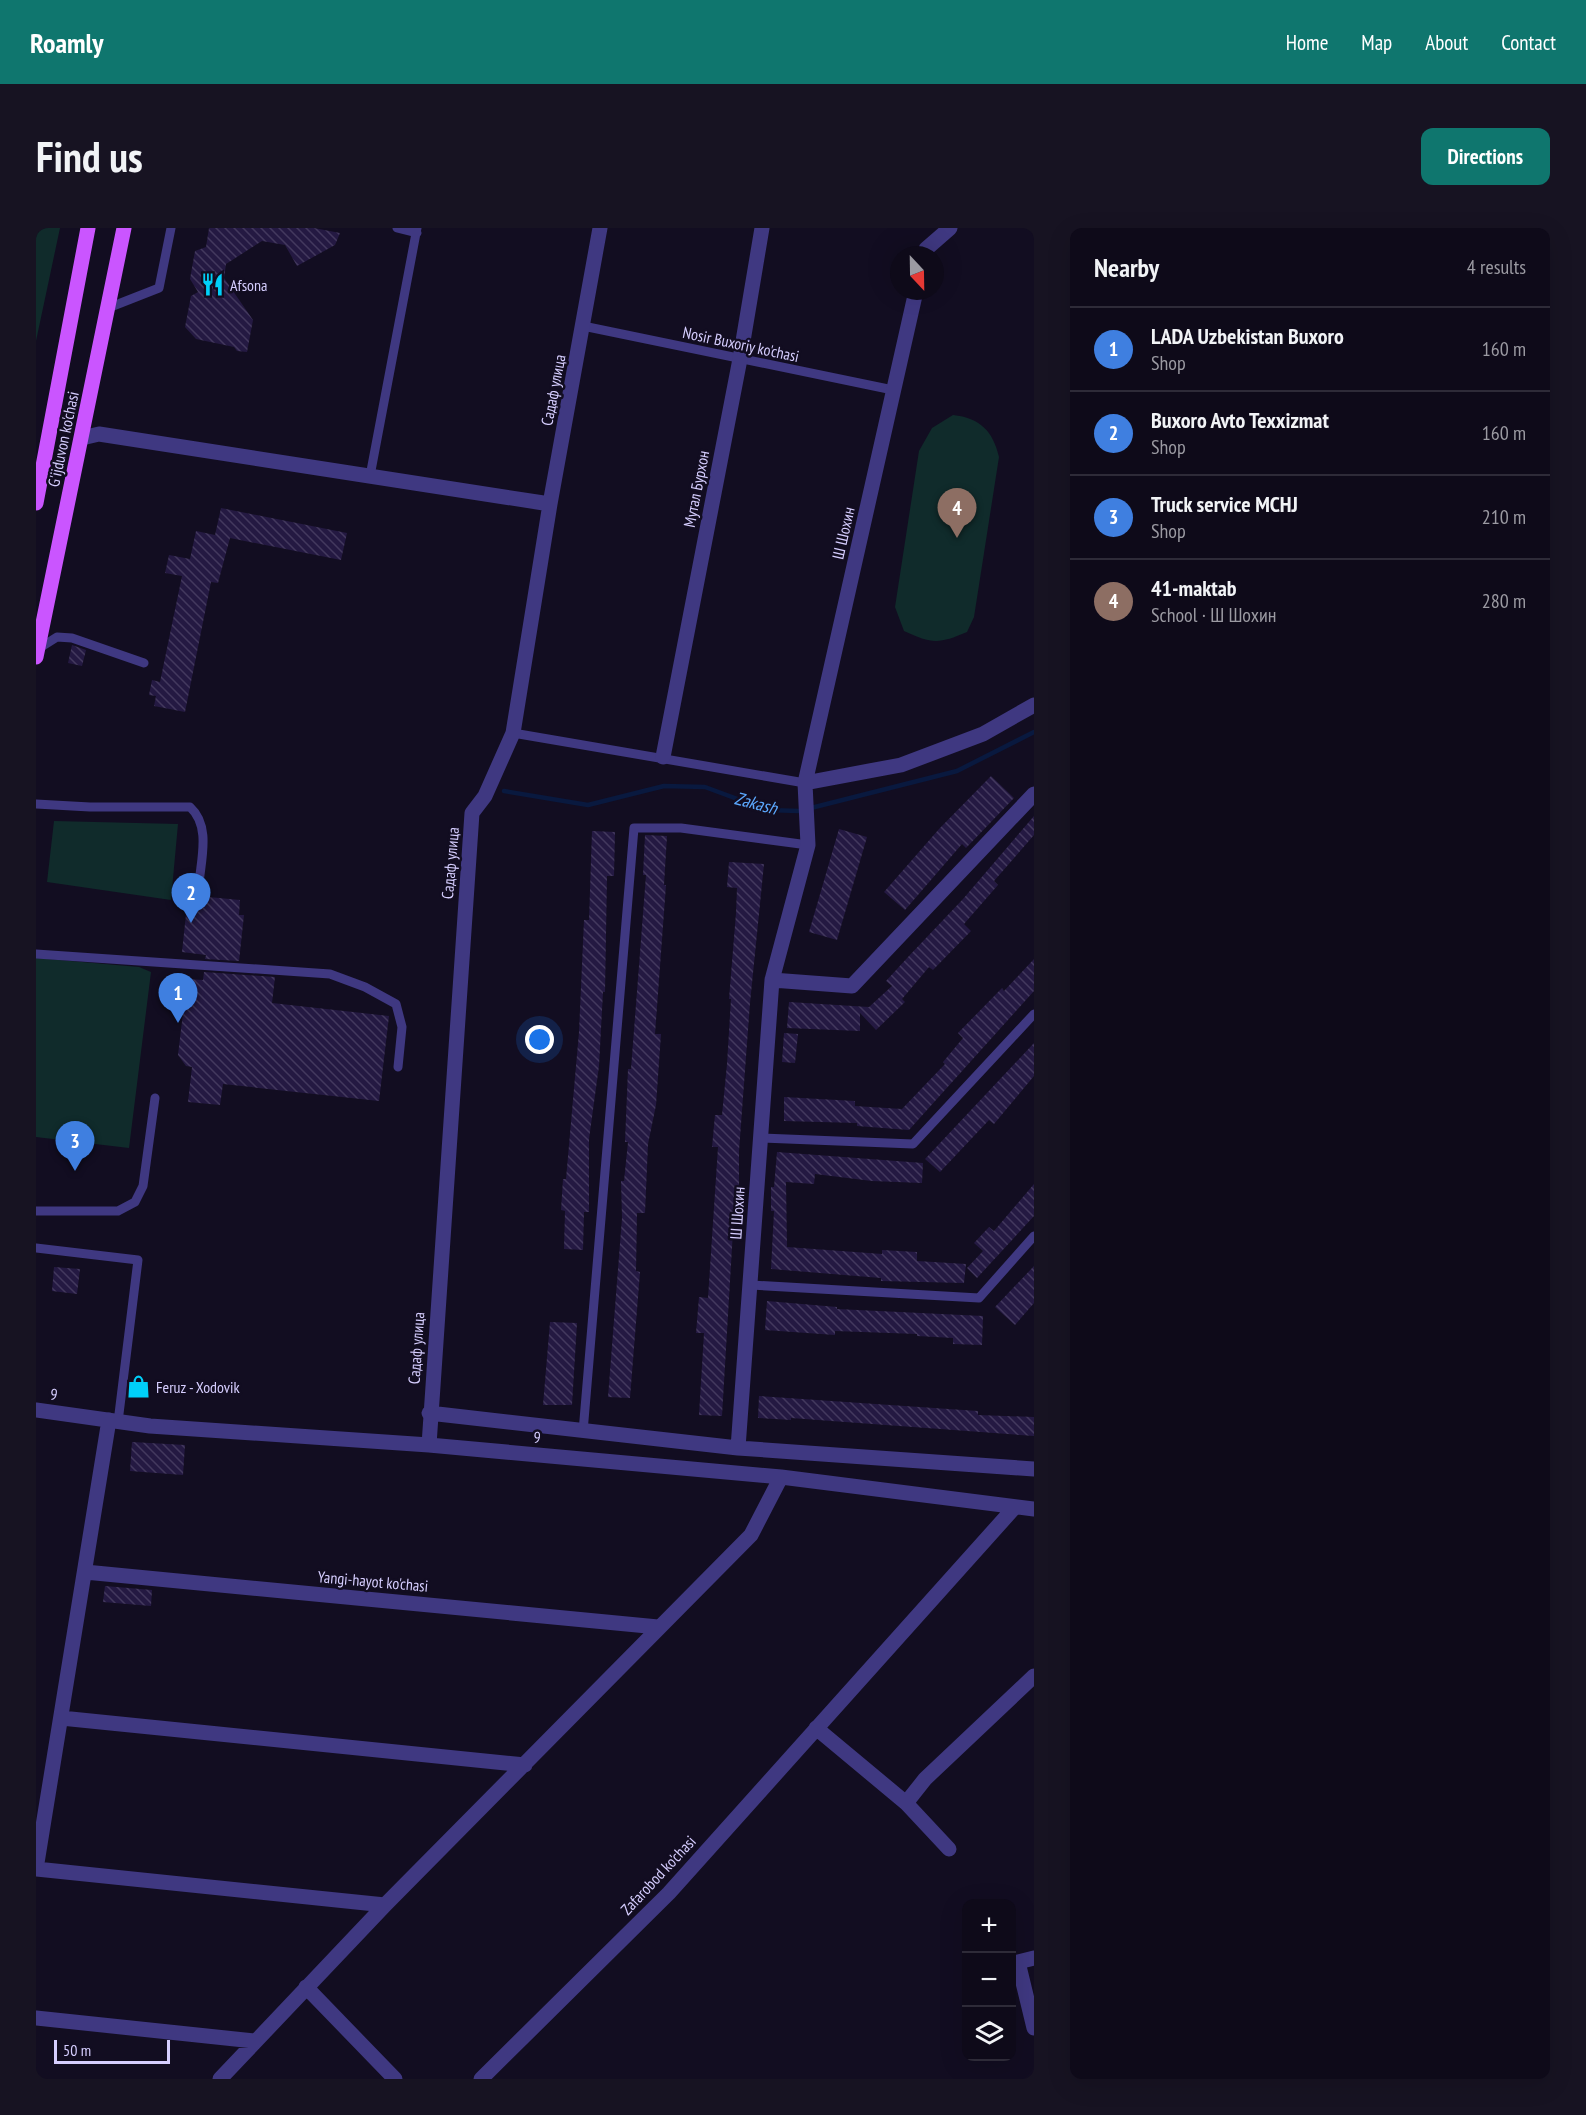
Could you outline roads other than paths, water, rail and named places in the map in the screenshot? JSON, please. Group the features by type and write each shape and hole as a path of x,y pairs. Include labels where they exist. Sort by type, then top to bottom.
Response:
{"main road":[{"name":"G'ijduvon ko'chasi","path":"36,503 88,228"},
{"name":"G'ijduvon ko'chasi","path":"36,653 124,228"}],"street":[{"name":"Садаф улица","path":"429,1445 429,1413 472,813 485,796 513,734 550,504 600,228"},
{"name":"Мутал Бурхон","path":"663,757 740,359 762,228"},
{"path":"929,246 950,228"},
{"name":"Ш Шохин","path":"738,1448 772,980 808,845 805,783 914,300"},
{"path":"82,438 99,434 550,504"},
{"path":"805,783 901,765 983,734 1034,705"},
{"path":"772,980 852,986 1034,794"},
{"name":"9","path":"36,1410 114,1421 429,1445 781,1478 1034,1509"},
{"path":"429,1413 738,1448 1034,1469"},
{"path":"114,1421 85,1572 36,1869 385,1905"},
{"path":"220,2079 385,1905 751,1535 781,1478"},
{"name":"Zafarobod ko'chasi","path":"481,2079 669,1893 1014,1508"},
{"name":"Yangi-hayot ko'chasi","path":"85,1572 658,1627"},
{"path":"906,1803 925,1779 1034,1676"},
{"path":"61,1718 525,1765"},
{"path":"816,1728 906,1803 949,1850"},
{"path":"1034,1958 1018,1962 1034,2028"},
{"path":"306,1987 395,2079"},
{"path":"36,2018 254,2041"}],"lane":[{"path":"108,308 159,288 171,228"},
{"path":"370,476 417,230 397,228"},
{"name":"Nosir Buxoriy ko'chasi","path":"583,326 893,390"},
{"path":"44,617 57,636"},
{"path":"36,653 57,636 72,638 144,663"},
{"path":"513,734 663,757 805,783"},
{"path":"36,804 90,807 190,807 198,814 203,826 199,884"},
{"path":"583,1432 634,828 681,828 808,845"},
{"path":"36,954 330,974 365,987 396,1004 402,1027 398,1068"},
{"path":"760,1138 913,1144 1034,1014"},
{"path":"36,1211 118,1211 135,1202 143,1186 155,1098"},
{"path":"751,1285 979,1298 1034,1236"},
{"path":"36,1248 138,1260 114,1421"}],"waterway":[{"name":"Zakash","path":"504,791 588,805 664,786 705,787 767,810 799,811 957,771 1034,732"}],"place":[{"name":"Afsona","path":"212,285"},
{"name":"41-maktab","path":"957,538"},
{"name":"Buxoro Avto Texxizmat","path":"191,923"},
{"name":"LADA Uzbekistan Buxoro","path":"178,1023"},
{"name":"Truck service MCHJ","path":"75,1171"},
{"name":"Feruz - Xodovik","path":"138,1387"}]}
